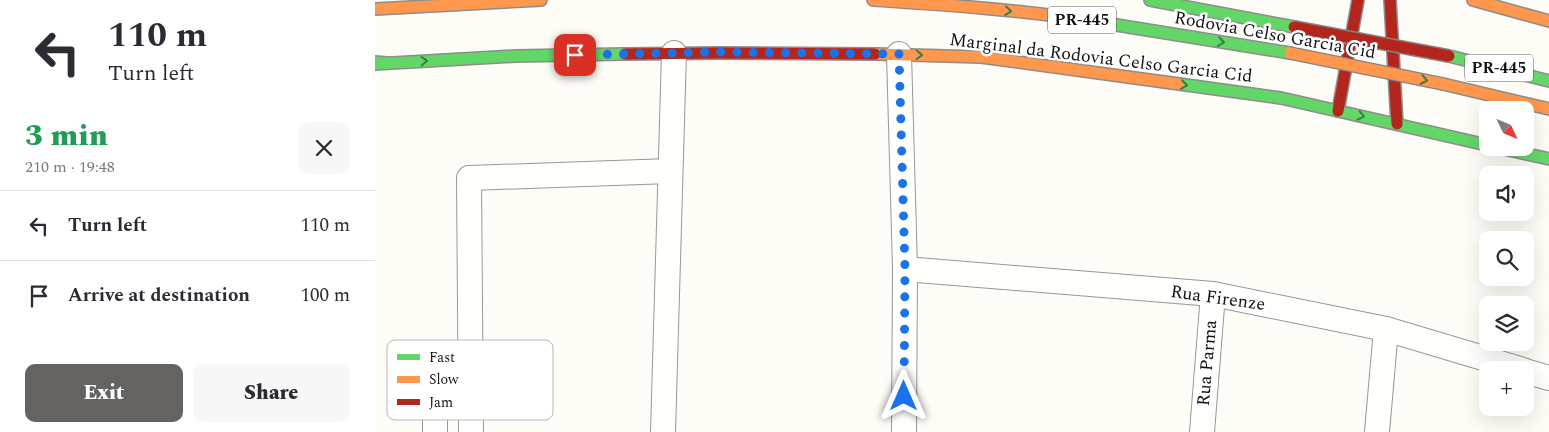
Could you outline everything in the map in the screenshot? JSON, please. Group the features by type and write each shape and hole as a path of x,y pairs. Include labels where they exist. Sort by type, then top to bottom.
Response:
{"main road":[{"path":"375,9 541,0"},
{"name":"Rodovia Celso Garcia Cid","path":"873,0 957,6 1073,18 1290,53 1443,84 1549,109"},
{"name":"Rodovia Celso Garcia Cid","path":"1150,0 1449,56 1549,81"},
{"path":"1338,111 1358,0"},
{"path":"1390,0 1397,124"},
{"path":"1473,0 1549,21"},
{"name":"Marginal da Rodovia Celso Garcia Cid","path":"375,63 516,56 674,53 899,54 981,57 1281,98 1479,143"},
{"path":"1534,156 1549,159"}],"street":[{"path":"663,432 674,53"},
{"path":"899,54 905,269 904,432"},
{"path":"470,340 469,178 671,172"},
{"name":"Rua Firenze","path":"905,269 1213,294 1386,329 1494,361"},
{"name":"Rua Parma","path":"1202,432 1213,294"},
{"path":"1377,432 1386,329"},
{"name":"Rua Firenze","path":"1534,373 1549,378"}],"traffic: fast":[{"path":"1150,0 1294,27"},
{"path":"1098,22 1290,53"},
{"path":"375,64 516,56 625,54"},
{"path":"1449,56 1549,81"},
{"path":"375,62 387,63"},
{"path":"1179,84 1281,98 1479,143"},
{"path":"1534,156 1549,159"}],"traffic: slow":[{"path":"375,9 541,0"},
{"path":"873,0 1014,11 1098,22"},
{"path":"1473,0 1549,21"},
{"path":"1290,53 1443,84"},
{"path":"875,54 981,57 1179,84"},
{"path":"1443,84 1549,109"}],"traffic: jam":[{"path":"1338,111 1358,0"},
{"path":"1390,0 1397,124"},
{"path":"1294,27 1449,56"},
{"path":"625,54 875,54"}],"route":[{"path":"575,55 719,52 899,54 905,269 904,396"}]}
